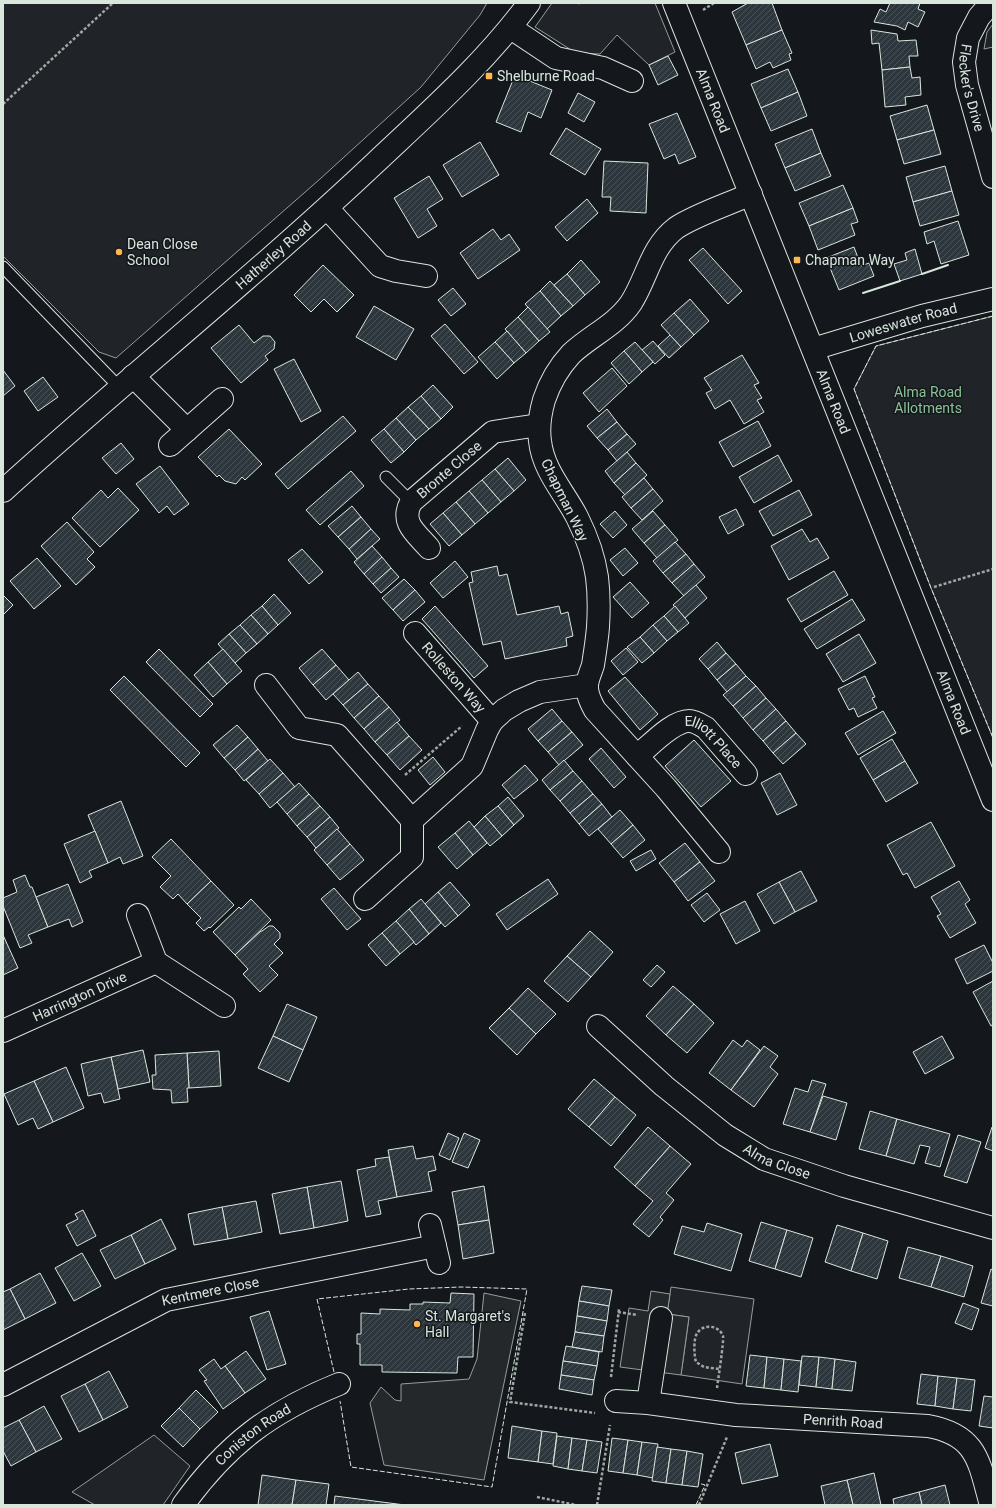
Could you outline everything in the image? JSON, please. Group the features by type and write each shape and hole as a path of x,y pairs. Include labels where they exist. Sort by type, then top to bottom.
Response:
{"street":[{"name":"Hatherley Road","path":"3,491 126,381 327,208 454,88 511,28 529,3"},
{"name":"Alma Road","path":"674,3 993,800"},
{"name":"Flecker's Drive","path":"991,3 979,17 968,38 964,62 967,85 993,177"},
{"path":"511,28 556,58 603,68 632,81"},
{"name":"Chapman Way","path":"587,685 598,627 598,587 595,564 576,517 550,473 544,458 540,441 539,424 541,411 547,392 555,374 571,354 608,327 618,318 630,303 642,283 651,259 666,237 687,221 751,194"},
{"path":"327,208 380,266 426,276"},
{"name":"Loweswater Road","path":"813,348 922,316 993,298"},
{"path":"126,381 187,430"},
{"path":"170,445 222,399"},
{"name":"Bronte Close","path":"429,548 408,524 406,513 411,502 493,432 539,424"},
{"name":"Rolleston Way","path":"412,820 472,766 486,730 487,715 414,633"},
{"path":"266,685 299,728 337,735 412,820 412,857 365,899"},
{"path":"587,685 590,702 595,710 637,756 719,852"},
{"name":"Rolleston Way","path":"487,715 501,712 535,694 550,690 587,685"},
{"name":"Elliott Place","path":"637,756 672,727 680,722 689,721 698,723 706,728 746,774"},
{"path":"138,915 156,962 224,1006"},
{"name":"Harrington Drive","path":"3,1031 156,962"},
{"name":"Alma Close","path":"598,1026 664,1086 725,1135 764,1159 844,1186 993,1228"},
{"name":"Kentmere Close","path":"3,1385 166,1300 434,1245"},
{"path":"648,1403 661,1318"},
{"name":"Coniston Road","path":"182,1505 199,1482 218,1461 262,1424 310,1396 339,1384"},
{"name":"Penrith Road","path":"616,1401 648,1403 736,1415 943,1428 956,1434 973,1449 978,1459 991,1505"}],"lane":[{"path":"3,267 126,381"},
{"path":"386,477 411,502"}],"path":[{"path":"3,104 113,3"},
{"path":"911,594 993,569"},
{"path":"387,791 487,715"},
{"path":"616,1401 611,1381 618,1309"},
{"path":"525,1313 510,1402 596,1413"},
{"path":"718,1382 723,1336 719,1330 711,1326 702,1328 696,1333 694,1355 696,1362 704,1368 719,1369"},
{"path":"699,1505 736,1415"},
{"path":"597,1505 610,1422"},
{"path":"537,1497 576,1505"}],"green space":[{"name":"Dean Close School","path":"3,3 487,3 480,15 421,87 320,179 116,358 99,352 3,256"},
{"path":"552,3 655,3 675,52 649,65 617,35 600,54 576,53 535,27"},
{"path":"993,24 993,47 984,49 987,32"},
{"name":"Alma Road Allotments","path":"993,316 993,738 931,588 854,389 876,346"},
{"path":"671,1287 754,1299 742,1384 681,1375 689,1317 667,1314"},
{"path":"154,1435 190,1466 163,1505 95,1505 72,1492"}],"shaded area":[{"path":"651,1291 670,1294 667,1314 689,1317 681,1375 620,1367 629,1308 648,1311"},
{"path":"484,1293 521,1301 484,1480 384,1465 370,1403 381,1387 395,1400 401,1401 401,1384 469,1379 477,1359"}],"building":[{"path":"748,3 772,3 782,30 746,45 732,12"},
{"path":"890,3 920,3 918,9 925,12 918,27 908,22 905,30 897,26 874,22 880,9 886,12"},
{"path":"782,30 792,53 789,54 791,60 773,68 770,62 756,69 746,45"},
{"path":"871,30 897,34 898,41 916,40 918,56 909,56 910,67 882,70 879,43 872,44"},
{"path":"668,56 678,75 658,85 649,65"},
{"path":"910,67 912,78 920,77 921,95 905,97 906,105 885,107 882,70"},
{"path":"788,69 798,92 761,108 751,84"},
{"path":"515,75 552,90 541,118 528,112 521,132 496,122"},
{"path":"798,92 807,116 771,131 761,108"},
{"path":"578,93 595,102 584,122 568,113"},
{"path":"927,105 934,130 897,140 890,116"},
{"path":"677,113 696,157 679,164 675,154 664,159 649,124"},
{"path":"566,128 601,149 585,175 550,154"},
{"path":"812,129 821,153 785,168 775,144"},
{"path":"934,130 941,154 904,164 897,140"},
{"path":"480,142 499,175 462,197 443,165"},
{"path":"821,153 831,176 795,191 785,168"},
{"path":"604,161 648,163 646,213 610,211 611,197 602,197"},
{"path":"945,166 952,191 913,202 906,177"},
{"path":"429,176 443,199 427,209 437,226 418,238 394,198"},
{"path":"843,185 853,208 809,226 799,203"},
{"path":"952,191 959,215 920,226 913,202"},
{"path":"587,199 598,213 567,241 555,227"},
{"path":"853,208 858,222 851,224 855,235 818,250 809,226"},
{"path":"958,221 969,255 941,264 934,241 927,244 924,232"},
{"path":"493,229 501,240 509,234 520,250 478,279 460,253"},
{"path":"854,247 861,266 869,263 874,276 839,290 826,258"},
{"path":"703,248 742,291 728,304 689,260"},
{"path":"915,249 922,274 900,281 894,264 907,260 905,253"},
{"path":"581,260 600,282 585,295 567,274"},
{"path":"323,265 354,295 337,312 324,299 311,312 294,295"},
{"path":"567,274 585,295 573,306 554,285"},
{"path":"550,281 573,306 561,316 540,291"},
{"path":"453,288 466,304 451,316 438,300"},
{"path":"540,291 561,316 547,329 525,304"},
{"path":"690,299 709,321 694,335 674,313"},
{"path":"374,306 414,329 396,360 356,337"},
{"path":"528,307 550,332 539,341 518,317"},
{"path":"674,313 694,335 681,347 661,325"},
{"path":"518,317 539,341 526,353 505,329"},
{"path":"445,324 478,362 464,374 431,336"},
{"path":"239,325 254,343 263,336 270,336 275,342 274,349 265,356 268,360 241,383 211,348"},
{"path":"507,331 526,353 514,363 495,342"},
{"path":"670,335 681,347 669,358 658,346"},
{"path":"653,341 665,355 655,364 642,350"},
{"path":"495,342 514,363 497,379 478,357"},
{"path":"635,342 653,362 642,372 624,351"},
{"path":"624,351 642,372 629,384 611,363"},
{"path":"742,355 759,383 754,385 762,398 757,400 764,412 744,424 730,400 715,409 706,393 712,390 704,378"},
{"path":"294,359 321,411 301,422 274,369"},
{"path":"612,368 627,386 599,412 583,393"},
{"path":"3,370 15,386 3,396"},
{"path":"43,377 58,397 38,411 24,391"},
{"path":"433,385 453,407 441,419 421,396"},
{"path":"421,396 441,419 429,429 408,407"},
{"path":"408,407 429,429 416,440 396,418"},
{"path":"607,409 617,422 597,438 587,426"},
{"path":"343,416 356,431 288,489 275,474"},
{"path":"396,418 416,440 404,452 384,429"},
{"path":"758,421 771,446 733,467 719,442"},
{"path":"617,422 627,434 608,450 597,438"},
{"path":"229,429 262,464 245,480 242,477 236,484 225,481 219,475 217,477 198,457"},
{"path":"384,429 404,452 391,463 371,440"},
{"path":"627,434 636,444 617,461 608,450"},
{"path":"121,443 134,459 116,474 102,458"},
{"path":"627,452 636,463 614,483 605,471"},
{"path":"778,455 792,481 754,503 739,477"},
{"path":"508,458 526,480 514,491 495,469"},
{"path":"636,463 647,475 625,495 614,483"},
{"path":"160,466 189,504 174,515 167,506 159,513 136,484"},
{"path":"495,469 514,491 501,502 482,480"},
{"path":"351,471 364,486 320,525 306,510"},
{"path":"644,478 653,489 631,508 622,497"},
{"path":"482,480 501,502 488,513 469,491"},
{"path":"118,488 139,510 100,547 72,518 101,490 108,498"},
{"path":"653,489 663,501 642,520 631,508"},
{"path":"799,490 812,515 773,536 759,511"},
{"path":"469,491 488,513 475,524 456,502"},
{"path":"456,502 475,524 462,535 443,513"},
{"path":"352,506 361,517 338,537 328,526"},
{"path":"736,509 744,525 728,534 719,517"},
{"path":"615,511 627,525 613,538 600,524"},
{"path":"653,511 665,525 644,543 632,529"},
{"path":"443,513 462,535 449,546 430,524"},
{"path":"361,517 371,529 349,549 338,537"},
{"path":"67,522 94,552 87,559 95,567 76,585 41,546"},
{"path":"665,525 678,540 657,558 644,543"},
{"path":"371,529 380,539 357,559 349,549"},
{"path":"802,529 810,542 817,538 829,558 789,580 771,546"},
{"path":"675,542 686,554 663,573 653,561"},
{"path":"372,546 382,557 364,574 354,562"},
{"path":"625,548 638,563 623,576 610,560"},
{"path":"302,549 323,572 309,584 288,560"},
{"path":"686,554 694,564 672,583 663,573"},
{"path":"382,557 391,568 373,584 364,574"},
{"path":"37,558 61,586 34,609 10,581"},
{"path":"455,561 468,577 443,598 430,583"},
{"path":"694,564 705,577 684,596 672,583"},
{"path":"497,566 499,576 507,574 517,615 559,606 561,614 568,612 573,636 566,638 567,646 505,659 501,641 483,645 469,583 473,582 471,572"},
{"path":"391,568 399,577 381,593 373,584"},
{"path":"834,571 848,595 801,622 787,599"},
{"path":"404,579 415,590 393,610 382,598"},
{"path":"630,582 649,603 632,618 613,597"},
{"path":"696,585 707,598 685,618 673,605"},
{"path":"415,590 425,602 403,621 393,610"},
{"path":"274,594 291,613 278,625 262,606"},
{"path":"3,595 13,605 3,615"},
{"path":"852,599 865,620 817,649 804,629"},
{"path":"262,606 278,625 268,634 251,615"},
{"path":"435,606 488,666 474,678 422,619"},
{"path":"675,606 689,623 678,632 664,616"},
{"path":"251,615 268,634 257,644 240,625"},
{"path":"664,616 678,632 667,641 653,625"},
{"path":"240,625 257,644 246,653 229,634"},
{"path":"653,625 667,641 654,653 640,637"},
{"path":"229,634 246,653 235,663 218,644"},
{"path":"859,634 876,663 843,682 826,654"},
{"path":"640,637 654,653 642,663 627,647"},
{"path":"717,642 726,653 708,669 699,659"},
{"path":"626,648 638,662 623,675 611,661"},
{"path":"159,649 213,704 200,717 146,662"},
{"path":"223,649 242,671 227,684 208,662"},
{"path":"322,649 336,665 313,685 299,668"},
{"path":"726,653 736,664 717,680 708,669"},
{"path":"208,662 227,684 213,697 194,675"},
{"path":"736,664 746,676 727,692 717,680"},
{"path":"336,665 349,680 326,700 313,685"},
{"path":"358,672 368,684 343,705 333,694"},
{"path":"124,676 200,753 186,767 110,690"},
{"path":"746,676 756,686 733,706 723,695"},
{"path":"865,676 875,697 872,698 877,708 858,717 854,708 849,710 838,689"},
{"path":"625,677 658,714 640,730 608,691"},
{"path":"368,684 379,696 354,718 343,705"},
{"path":"756,686 766,698 743,718 733,706"},
{"path":"379,696 389,707 364,729 354,718"},
{"path":"766,698 776,709 753,730 743,718"},
{"path":"389,707 400,720 375,742 364,729"},
{"path":"552,709 562,721 538,741 528,729"},
{"path":"776,709 786,721 763,741 753,730"},
{"path":"883,711 896,733 858,755 845,733"},
{"path":"562,721 572,732 548,752 538,741"},
{"path":"786,721 796,733 773,753 763,741"},
{"path":"397,722 409,736 387,755 375,742"},
{"path":"237,725 248,737 224,758 213,745"},
{"path":"572,732 583,745 559,765 548,752"},
{"path":"796,733 806,744 783,764 773,753"},
{"path":"409,736 422,750 400,770 387,755"},
{"path":"248,737 258,749 235,770 224,758"},
{"path":"892,739 905,761 873,780 860,758"},
{"path":"694,740 731,781 701,807 665,766"},
{"path":"601,748 626,777 614,788 589,759"},
{"path":"258,749 268,761 244,781 235,770"},
{"path":"433,757 445,772 430,785 418,770"},
{"path":"270,759 283,773 259,794 246,780"},
{"path":"564,760 573,771 550,790 542,780"},
{"path":"905,761 918,783 886,802 873,780"},
{"path":"525,765 538,780 514,799 502,785"},
{"path":"573,771 582,781 560,801 550,790"},
{"path":"283,773 295,787 270,808 259,794"},
{"path":"780,773 797,805 777,815 761,783"},
{"path":"582,781 593,794 570,813 560,801"},
{"path":"299,783 309,794 287,814 277,802"},
{"path":"309,794 320,806 297,826 287,814"},
{"path":"593,794 602,804 579,824 570,813"},
{"path":"508,797 524,816 514,825 498,806"},
{"path":"121,801 143,856 123,864 120,857 108,863 88,815"},
{"path":"602,804 612,817 589,836 579,824"},
{"path":"320,806 330,817 307,837 297,826"},
{"path":"498,806 514,825 502,836 485,816"},
{"path":"620,810 633,825 611,844 598,829"},
{"path":"485,816 502,836 490,846 474,827"},
{"path":"330,817 339,828 316,848 307,837"},
{"path":"469,821 487,843 473,855 455,833"},
{"path":"931,822 955,866 915,888 907,873 903,875 887,845"},
{"path":"633,825 645,840 623,858 611,844"},
{"path":"337,829 350,844 327,865 314,850"},
{"path":"95,831 108,863 89,871 92,877 80,883 64,844"},
{"path":"455,833 473,855 457,869 438,847"},
{"path":"171,839 211,881 187,904 178,894 173,899 160,887 171,876 152,857"},
{"path":"685,843 700,862 674,882 659,863"},
{"path":"350,844 364,860 340,880 327,865"},
{"path":"651,850 656,859 636,871 630,861"},
{"path":"700,862 715,881 688,901 674,882"},
{"path":"801,871 817,901 795,912 779,882"},
{"path":"25,875 30,887 32,887 48,927 28,935 32,943 20,948 3,906 3,898 17,892 13,880"},
{"path":"548,879 558,894 507,930 496,914"},
{"path":"211,881 234,905 210,928 209,927 204,931 196,923 201,918 187,904"},
{"path":"959,881 970,900 965,904 976,923 950,938 937,916 941,914 931,897"},
{"path":"450,882 470,905 458,916 438,892"},
{"path":"779,882 795,912 774,924 757,894"},
{"path":"68,884 83,922 72,927 69,919 48,927 36,897"},
{"path":"334,888 361,919 347,930 321,899"},
{"path":"438,892 458,916 445,927 425,904"},
{"path":"707,893 720,910 704,922 691,905"},
{"path":"251,899 271,920 235,955 213,932 239,907 241,909"},
{"path":"421,899 441,923 429,934 409,909"},
{"path":"745,901 760,931 736,944 720,914"},
{"path":"409,909 429,934 416,945 396,921"},
{"path":"396,921 414,942 400,954 382,933"},
{"path":"269,926 273,926 280,933 280,938 274,944 283,953 269,966 278,975 260,992 243,974 248,969 235,955 261,931"},
{"path":"590,931 613,952 591,977 567,956"},
{"path":"382,933 400,954 386,966 368,945"},
{"path":"3,935 18,968 3,975"},
{"path":"984,945 993,963 993,971 967,984 955,959"},
{"path":"567,956 591,977 568,1002 544,981"},
{"path":"657,965 665,972 651,987 643,980"},
{"path":"993,981 993,1025 991,1026 973,992"},
{"path":"673,986 694,1004 666,1035 646,1016"},
{"path":"528,988 556,1014 536,1034 509,1008"},
{"path":"287,1004 317,1017 303,1050 273,1036"},
{"path":"694,1004 714,1023 687,1053 666,1035"},
{"path":"509,1008 536,1034 517,1055 489,1028"},
{"path":"273,1036 303,1050 289,1082 258,1068"},
{"path":"942,1036 954,1058 925,1074 913,1052"},
{"path":"733,1040 742,1047 747,1040 760,1050 731,1090 709,1073"},
{"path":"764,1046 778,1056 770,1067 778,1074 754,1107 731,1090"},
{"path":"143,1050 150,1082 118,1089 111,1057"},
{"path":"219,1051 221,1086 189,1088 187,1053"},
{"path":"187,1053 189,1088 187,1088 188,1102 172,1103 171,1090 153,1089 152,1075 156,1075 155,1055"},
{"path":"111,1057 120,1099 104,1103 101,1093 88,1096 81,1064"},
{"path":"66,1067 84,1108 53,1122 34,1081"},
{"path":"594,1079 615,1097 589,1127 568,1109"},
{"path":"812,1080 826,1084 810,1132 783,1124 795,1088 808,1092"},
{"path":"34,1081 53,1122 38,1129 33,1118 18,1125 4,1094"},
{"path":"823,1096 847,1103 836,1140 810,1132"},
{"path":"615,1097 636,1115 611,1146 589,1127"},
{"path":"870,1111 897,1119 886,1156 859,1149"},
{"path":"897,1119 950,1134 940,1167 925,1163 930,1147 920,1145 914,1164 886,1156"},
{"path":"648,1127 670,1146 635,1186 614,1167"},
{"path":"993,1127 993,1151 985,1148"},
{"path":"448,1133 459,1138 450,1160 439,1155"},
{"path":"464,1133 480,1140 468,1168 452,1162"},
{"path":"958,1135 981,1142 967,1183 944,1176"},
{"path":"413,1146 416,1159 433,1156 436,1170 428,1172 432,1191 397,1197 388,1150"},
{"path":"670,1146 691,1164 666,1193 674,1200 660,1217 663,1220 649,1237 633,1224 653,1201 635,1186"},
{"path":"389,1157 397,1197 378,1201 381,1214 366,1217 357,1170 376,1166 375,1159"},
{"path":"341,1181 348,1221 314,1228 307,1187"},
{"path":"484,1186 489,1220 458,1225 452,1192"},
{"path":"307,1187 314,1228 280,1234 272,1194"},
{"path":"256,1201 262,1232 228,1239 222,1207"},
{"path":"222,1207 228,1239 194,1245 188,1214"},
{"path":"83,1210 96,1236 77,1246 66,1225 78,1219 75,1214"},
{"path":"161,1219 176,1249 145,1264 131,1235"},
{"path":"489,1220 494,1253 463,1259 458,1225"},
{"path":"761,1222 787,1230 775,1269 749,1261"},
{"path":"707,1223 742,1234 731,1271 674,1254 682,1226 704,1232"},
{"path":"837,1225 863,1233 851,1271 825,1262"},
{"path":"787,1230 813,1238 801,1277 775,1269"},
{"path":"863,1233 888,1241 877,1279 851,1271"},
{"path":"131,1235 145,1264 115,1279 100,1250"},
{"path":"908,1247 941,1256 931,1287 899,1278"},
{"path":"82,1253 101,1286 74,1301 55,1268"},
{"path":"941,1256 973,1266 964,1297 931,1287"},
{"path":"991,1269 993,1270 993,1306 981,1303"},
{"path":"40,1273 56,1303 25,1319 10,1289"},
{"path":"582,1286 612,1290 609,1306 579,1301"},
{"path":"10,1289 25,1319 3,1330 3,1292"},
{"name":"St. Margaret's Hall","path":"451,1293 474,1294 473,1357 458,1357 457,1373 382,1372 382,1365 360,1365 360,1344 357,1344 357,1334 361,1334 361,1313 380,1314 380,1309 410,1310 410,1304 423,1304 423,1302 450,1303"},
{"path":"579,1301 609,1306 607,1321 577,1316"},
{"path":"963,1303 979,1309 972,1330 955,1323"},
{"path":"269,1311 286,1364 267,1370 250,1317"},
{"path":"577,1316 607,1321 604,1336 575,1332"},
{"path":"575,1332 604,1336 602,1352 572,1347"},
{"path":"566,1346 599,1352 597,1366 563,1361"},
{"path":"246,1351 266,1379 245,1393 225,1366"},
{"path":"750,1355 767,1357 764,1388 746,1386"},
{"path":"802,1356 819,1357 816,1387 799,1385"},
{"path":"767,1357 784,1359 781,1390 764,1388"},
{"path":"819,1357 835,1359 832,1389 816,1387"},
{"path":"214,1359 221,1369 225,1366 245,1393 223,1409 204,1381 207,1380 199,1370"},
{"path":"784,1359 801,1361 798,1392 781,1390"},
{"path":"835,1359 856,1362 852,1391 832,1389"},
{"path":"563,1361 597,1366 594,1380 561,1375"},
{"path":"109,1371 128,1407 103,1420 85,1384"},
{"path":"921,1374 938,1376 935,1406 917,1404"},
{"path":"561,1375 594,1380 592,1395 559,1389"},
{"path":"938,1376 957,1378 953,1409 935,1406"},
{"path":"957,1378 975,1380 971,1411 953,1409"},
{"path":"85,1384 103,1420 79,1432 61,1396"},
{"path":"196,1390 218,1412 200,1429 179,1408"},
{"path":"984,1396 993,1397 993,1428 979,1426"},
{"path":"44,1406 62,1439 36,1452 19,1420"},
{"path":"179,1408 200,1429 183,1447 161,1426"},
{"path":"19,1420 36,1452 11,1466 3,1451 3,1428"},
{"path":"512,1426 542,1431 538,1462 508,1458"},
{"path":"542,1431 557,1433 553,1464 538,1462"},
{"path":"557,1436 572,1438 568,1469 553,1466"},
{"path":"572,1438 587,1440 582,1471 568,1469"},
{"path":"612,1438 628,1440 623,1473 608,1471"},
{"path":"587,1440 602,1442 597,1473 582,1471"},
{"path":"628,1440 642,1442 637,1475 623,1473"},
{"path":"642,1442 658,1444 653,1478 637,1475"},
{"path":"770,1444 778,1476 742,1484 735,1453"},
{"path":"657,1447 671,1449 666,1483 652,1481"},
{"path":"671,1449 687,1451 682,1485 666,1483"},
{"path":"687,1451 703,1454 698,1487 682,1485"},
{"path":"874,1473 881,1505 853,1505 847,1480"},
{"path":"262,1475 296,1480 292,1505 258,1505"},
{"path":"296,1480 329,1484 326,1505 292,1505"},
{"path":"847,1480 853,1505 825,1505 821,1486"},
{"path":"945,1485 950,1505 922,1505 919,1492"},
{"path":"919,1492 922,1505 894,1505 893,1499"},
{"path":"335,1496 405,1505 334,1505"}],"fence":[{"path":"993,316 876,346 854,389 931,588 993,738"},
{"path":"334,1372 317,1299 409,1289 461,1287 527,1289 492,1487 351,1467 340,1401"},
{"path":"696,1505 705,1485 698,1483"}],"wall":[{"path":"922,274 948,265"},
{"path":"863,293 900,281"}],"place":[{"name":"Shelburne Road","path":"489,76"},
{"name":"Dean Close School","path":"119,252"},
{"name":"Chapman Way","path":"797,260"},
{"name":"St. Margaret's Hall","path":"417,1324"}]}
